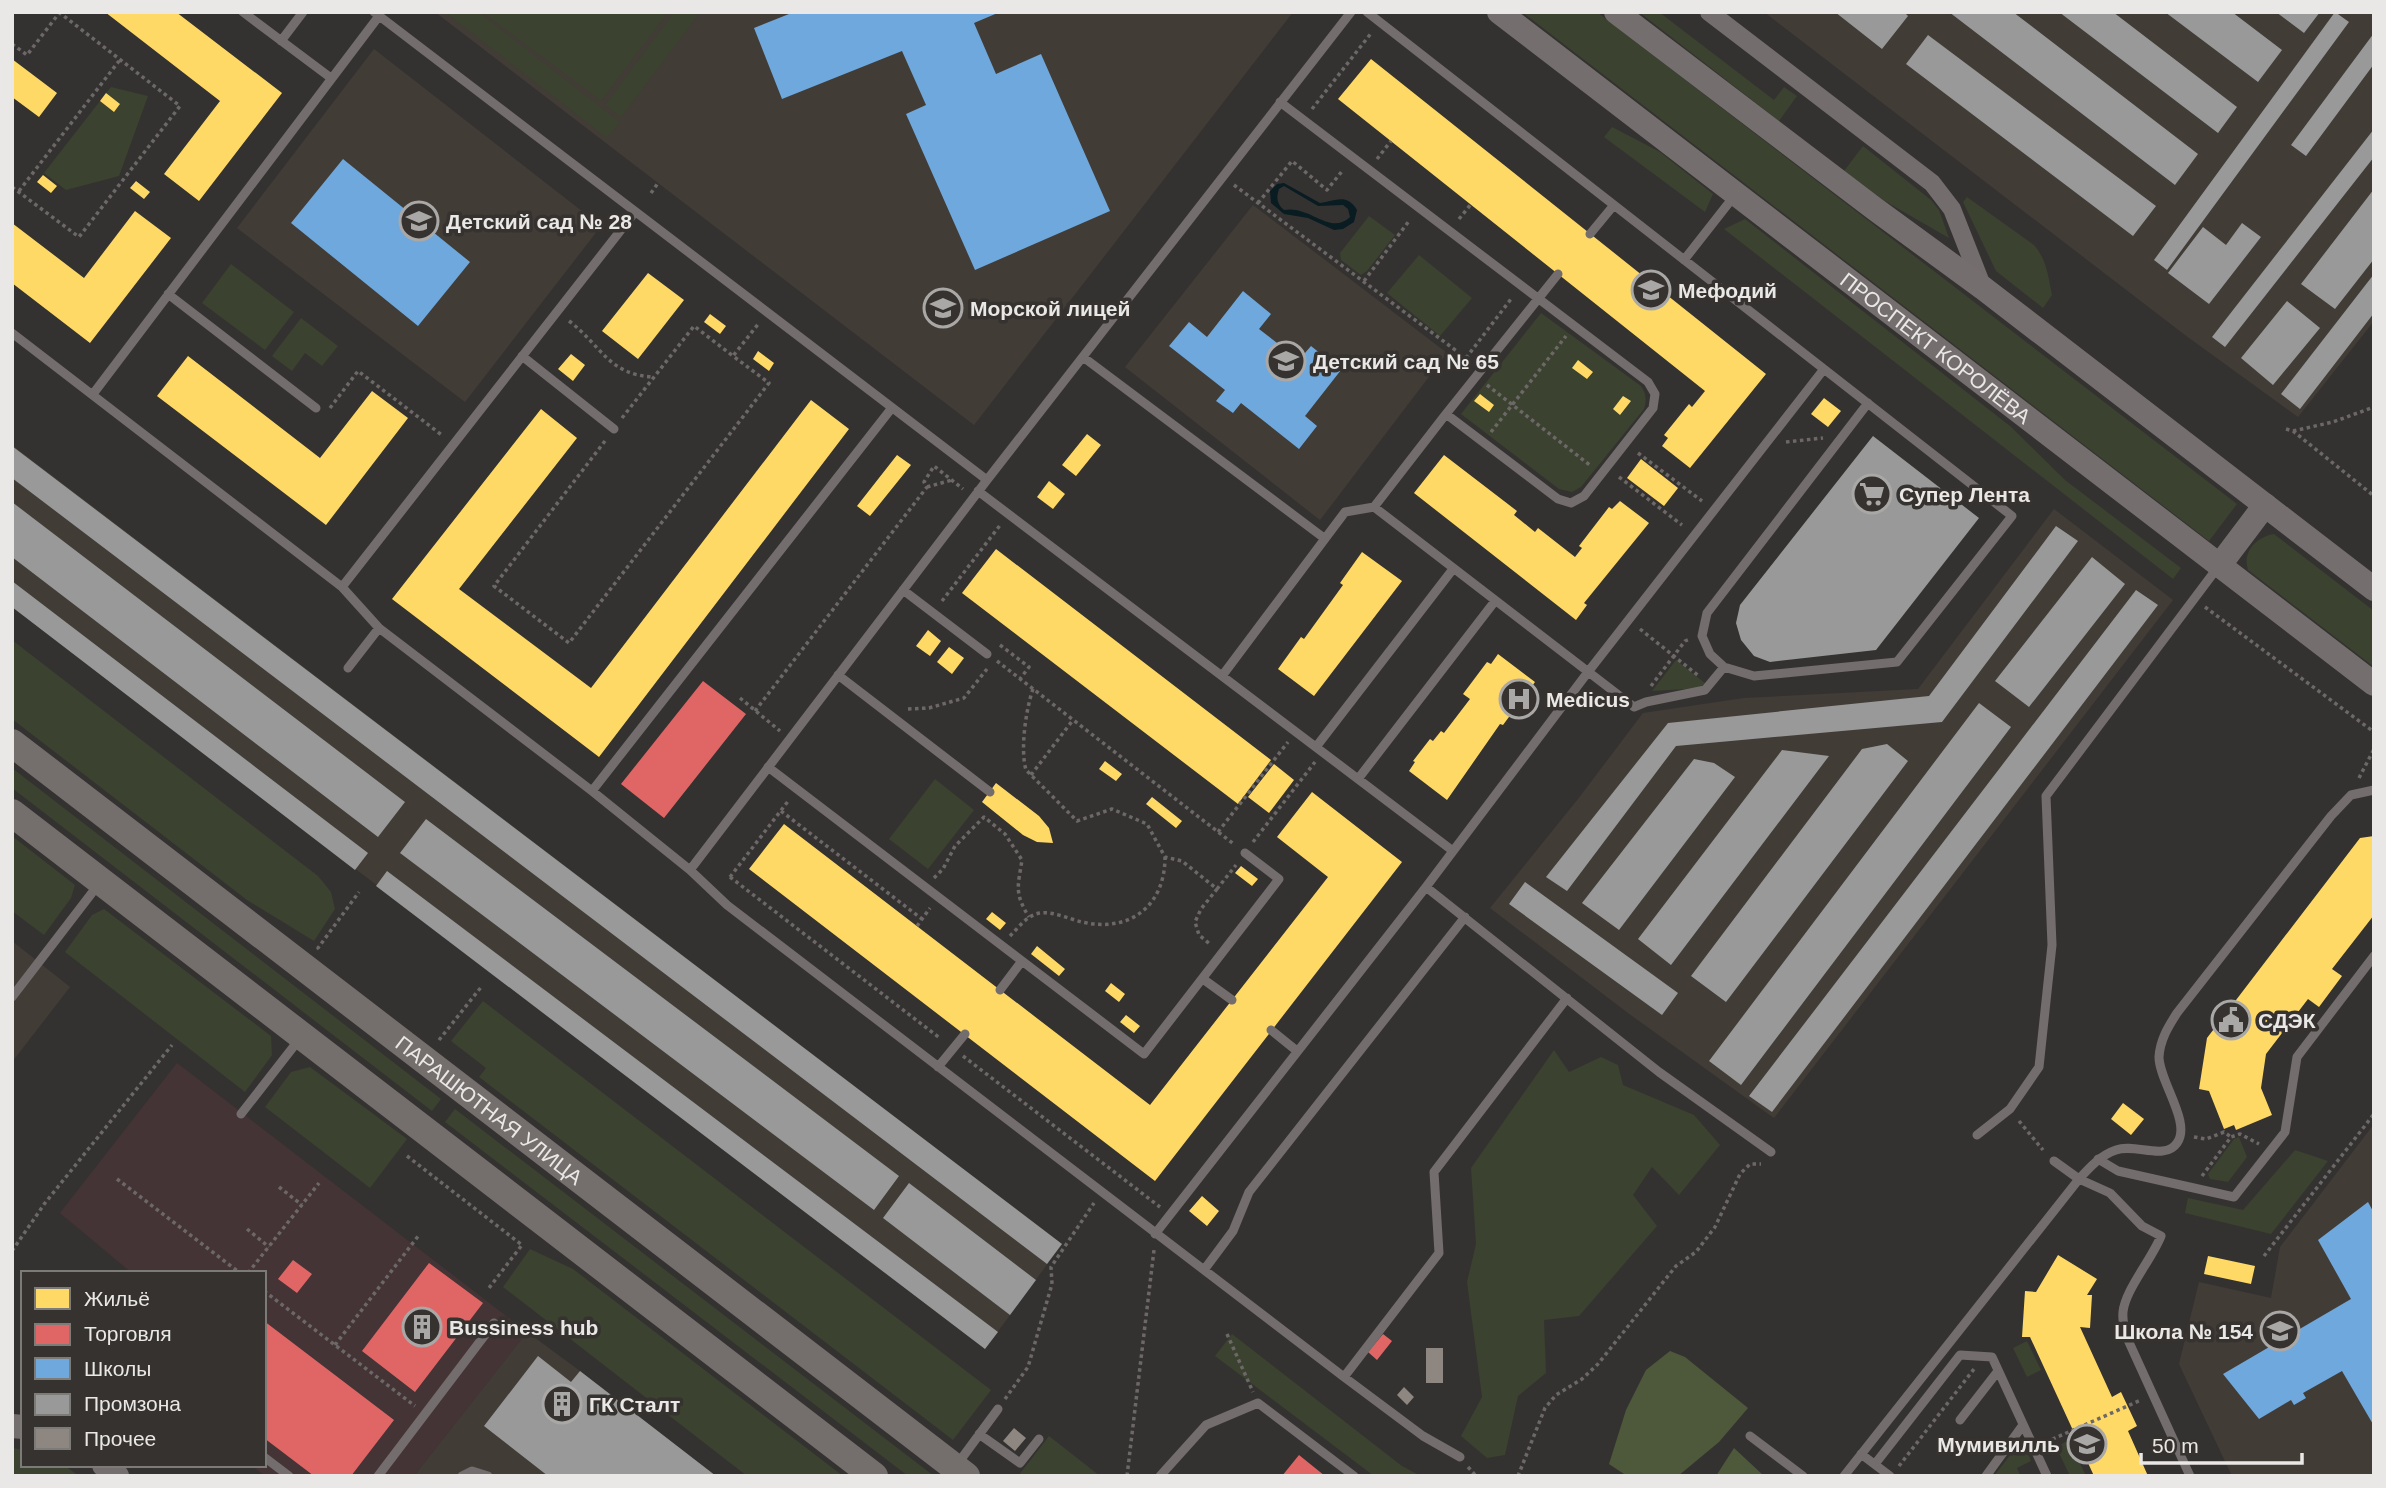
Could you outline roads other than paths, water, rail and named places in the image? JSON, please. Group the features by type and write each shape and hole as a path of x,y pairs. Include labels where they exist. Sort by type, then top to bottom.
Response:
{"main road":[{"name":"ПАРАШЮТНАЯ УЛИЦА","path":"12,743 960,1471"},
{"path":"12,813 874,1476"}],"street":[{"name":"ПРОСПЕКТ КОРОЛЁВА","path":"1499,12 2374,684"},
{"path":"1616,12 1983,288 2374,589"},
{"path":"1709,12 1932,183 1952,209 1983,288"},
{"path":"2219,566 2265,505"}],"lane":[{"path":"243,12 331,78"},
{"path":"281,41 303,12"},
{"path":"690,870 978,491 1351,12"},
{"path":"1367,12 1824,369 2011,516 1897,662 1754,676 1724,667 1710,654 1702,636 1707,613 1868,404"},
{"path":"93,394 331,78 376,14 987,480"},
{"path":"1280,102 1648,382 1655,394 1653,408 1584,496 1571,503 1558,499 1446,414"},
{"path":"1684,260 1736,194"},
{"path":"1590,234 1614,205"},
{"path":"342,587 635,212"},
{"path":"1222,676 1345,512 1374,507 1558,274"},
{"path":"168,294 316,408"},
{"path":"12,333 342,587 379,628 592,791 690,870 716,895 938,1068 1423,1436 1460,1457"},
{"path":"522,356 614,429"},
{"path":"1083,357 1324,538"},
{"path":"1155,1234 1824,369"},
{"path":"592,791 891,409"},
{"path":"978,491 1453,851"},
{"path":"1374,507 1634,707 1704,690 1724,667"},
{"path":"1977,1135 2010,1109 2039,1067 2052,945 2046,796 2219,566"},
{"path":"1319,750 1453,569"},
{"path":"903,590 987,654"},
{"path":"1358,779 1495,601"},
{"path":"348,668 379,628"},
{"path":"838,675 990,792"},
{"path":"768,767 1144,1054 1279,879 1245,853"},
{"path":"1844,1476 2079,1179 2098,1159 2118,1149 2167,1151 2177,1145 2182,1134 2181,1123 2164,1080 2159,1058 2163,1035 2177,1013 2322,827 2351,795 2374,790"},
{"path":"12,997 101,881"},
{"path":"1426,887 1659,1072 1771,1152"},
{"path":"1204,1270 1233,1231 1249,1192 1465,917"},
{"path":"2098,1159 2118,1171 2234,1196 2285,1132 2297,1057 2374,956"},
{"path":"1000,990 1022,961"},
{"path":"1203,979 1232,1000"},
{"path":"1344,1377 1439,1253 1434,1172 1567,998"},
{"path":"1271,1031 1297,1051"},
{"path":"938,1068 965,1034"},
{"path":"241,1114 302,1036"},
{"path":"2054,1161 2079,1179 2110,1193 2142,1226 2161,1236 2125,1301 2122,1314 2128,1340 2190,1476"},
{"path":"378,1476 494,1323"},
{"path":"1875,1464 1960,1355 1984,1356 1992,1357 2047,1476"},
{"path":"1960,1420 1998,1371"},
{"path":"1160,1476 1206,1424 1258,1403 1354,1476"},
{"path":"960,1471 979,1434 998,1409"},
{"path":"1986,1476 2023,1425"},
{"path":"979,1434 1020,1463 1039,1439"},
{"path":"1750,1436 1803,1476"},
{"path":"1861,1454 1891,1476"},
{"path":"266,1459 289,1476"},
{"path":"462,1476 472,1471 488,1476"}],"water":[{"path":"1284,183 1320,203 1340,199 1349,201 1357,210 1354,222 1343,229 1334,230 1308,218 1284,214 1271,203 1270,191 1277,184","holes":["1284,186 1318,206 1343,205 1348,209 1350,217 1335,223 1302,212 1284,210 1278,201 1279,189"]}],"place":[{"name":"Детский сад № 28","path":"419,221"},
{"name":"Мефодий","path":"1651,290"},
{"name":"Морской лицей","path":"943,308"},
{"name":"Детский сад № 65","path":"1286,361"},
{"name":"Супер Лента","path":"1872,494"},
{"name":"Medicus","path":"1519,699"},
{"name":"СДЭК","path":"2231,1020"},
{"name":"Bussiness hub","path":"422,1327"},
{"name":"Школа № 154","path":"2280,1331"},
{"name":"ГК Сталт","path":"562,1404"},
{"name":"Мумивилль","path":"2087,1444"}]}
